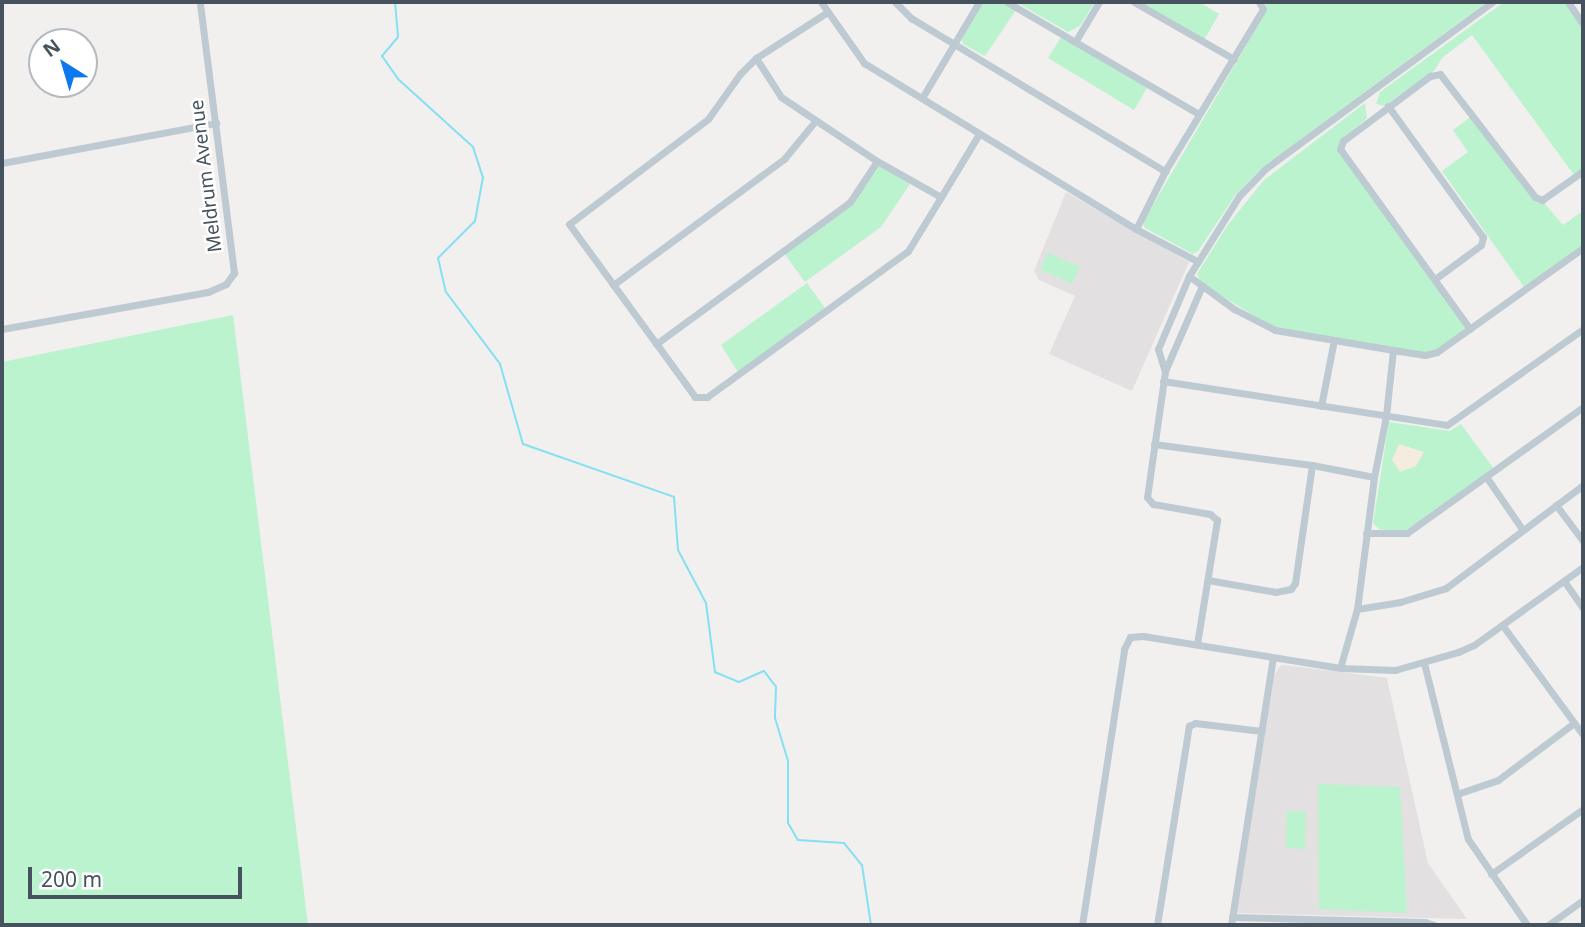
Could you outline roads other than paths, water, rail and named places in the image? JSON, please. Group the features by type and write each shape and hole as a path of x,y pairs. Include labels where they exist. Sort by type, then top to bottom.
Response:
{"street":[{"name":"Meldrum Avenue","path":"2,329 208,292 226,284 234,273 200,2"},
{"path":"821,2 826,13 864,63 1136,229 1197,261"},
{"path":"895,2 911,18 1165,171"},
{"path":"922,98 956,45 979,2"},
{"path":"1007,2 1199,114"},
{"path":"1075,42 1099,2"},
{"path":"1134,2 1234,59"},
{"path":"1136,229 1165,171 1263,9 1259,2"},
{"path":"1165,372 1157,356 1158,349 1189,276 1239,196 1265,169 1492,2"},
{"path":"1568,2 1583,23"},
{"path":"826,13 756,58 740,74 708,119 570,222 569,225 693,395 704,399 908,251 979,134"},
{"path":"756,58 779,94 877,161 941,197"},
{"path":"1470,329 1340,149 1343,141 1430,76 1440,74 1535,197 1542,200 1583,171"},
{"path":"1388,106 1483,237 1481,245 1435,279"},
{"path":"613,285 784,159 816,120"},
{"path":"2,163 216,123"},
{"path":"656,344 850,202 877,161"},
{"path":"1189,276 1234,309 1275,330 1431,354 1583,248"},
{"path":"1197,644 1217,520 1210,514 1153,504 1148,500 1165,372 1202,286"},
{"path":"1163,381 1447,425 1583,329"},
{"path":"1321,406 1334,340"},
{"path":"1340,668 1357,609 1374,477 1386,416 1393,350"},
{"path":"1366,533 1404,535 1583,407"},
{"path":"1154,444 1312,465 1374,477"},
{"path":"1208,580 1276,592 1290,589 1295,583 1312,465"},
{"path":"1487,478 1522,529"},
{"path":"1357,609 1400,602 1446,588 1583,485"},
{"path":"1556,505 1583,541"},
{"path":"1082,925 1126,642 1136,636 1340,668 1395,670 1458,652 1503,626 1583,567"},
{"path":"1564,581 1583,608"},
{"path":"1503,626 1583,734"},
{"path":"1273,658 1231,921 1382,924 1425,922 1434,925"},
{"path":"1424,663 1471,847 1528,925"},
{"path":"1157,925 1189,726 1195,723 1262,732"},
{"path":"1457,794 1498,780 1574,723"},
{"path":"1491,874 1583,809"},
{"path":"1548,925 1583,900"}],"waterway":[{"path":"395,2 398,37 382,56 398,79 473,147 483,177 475,221 438,258 446,292 500,364 523,444 674,497 678,550 706,603 715,672 739,682 764,671 776,687 775,718 788,761 788,823 798,840 844,843 862,865 871,925"}]}
